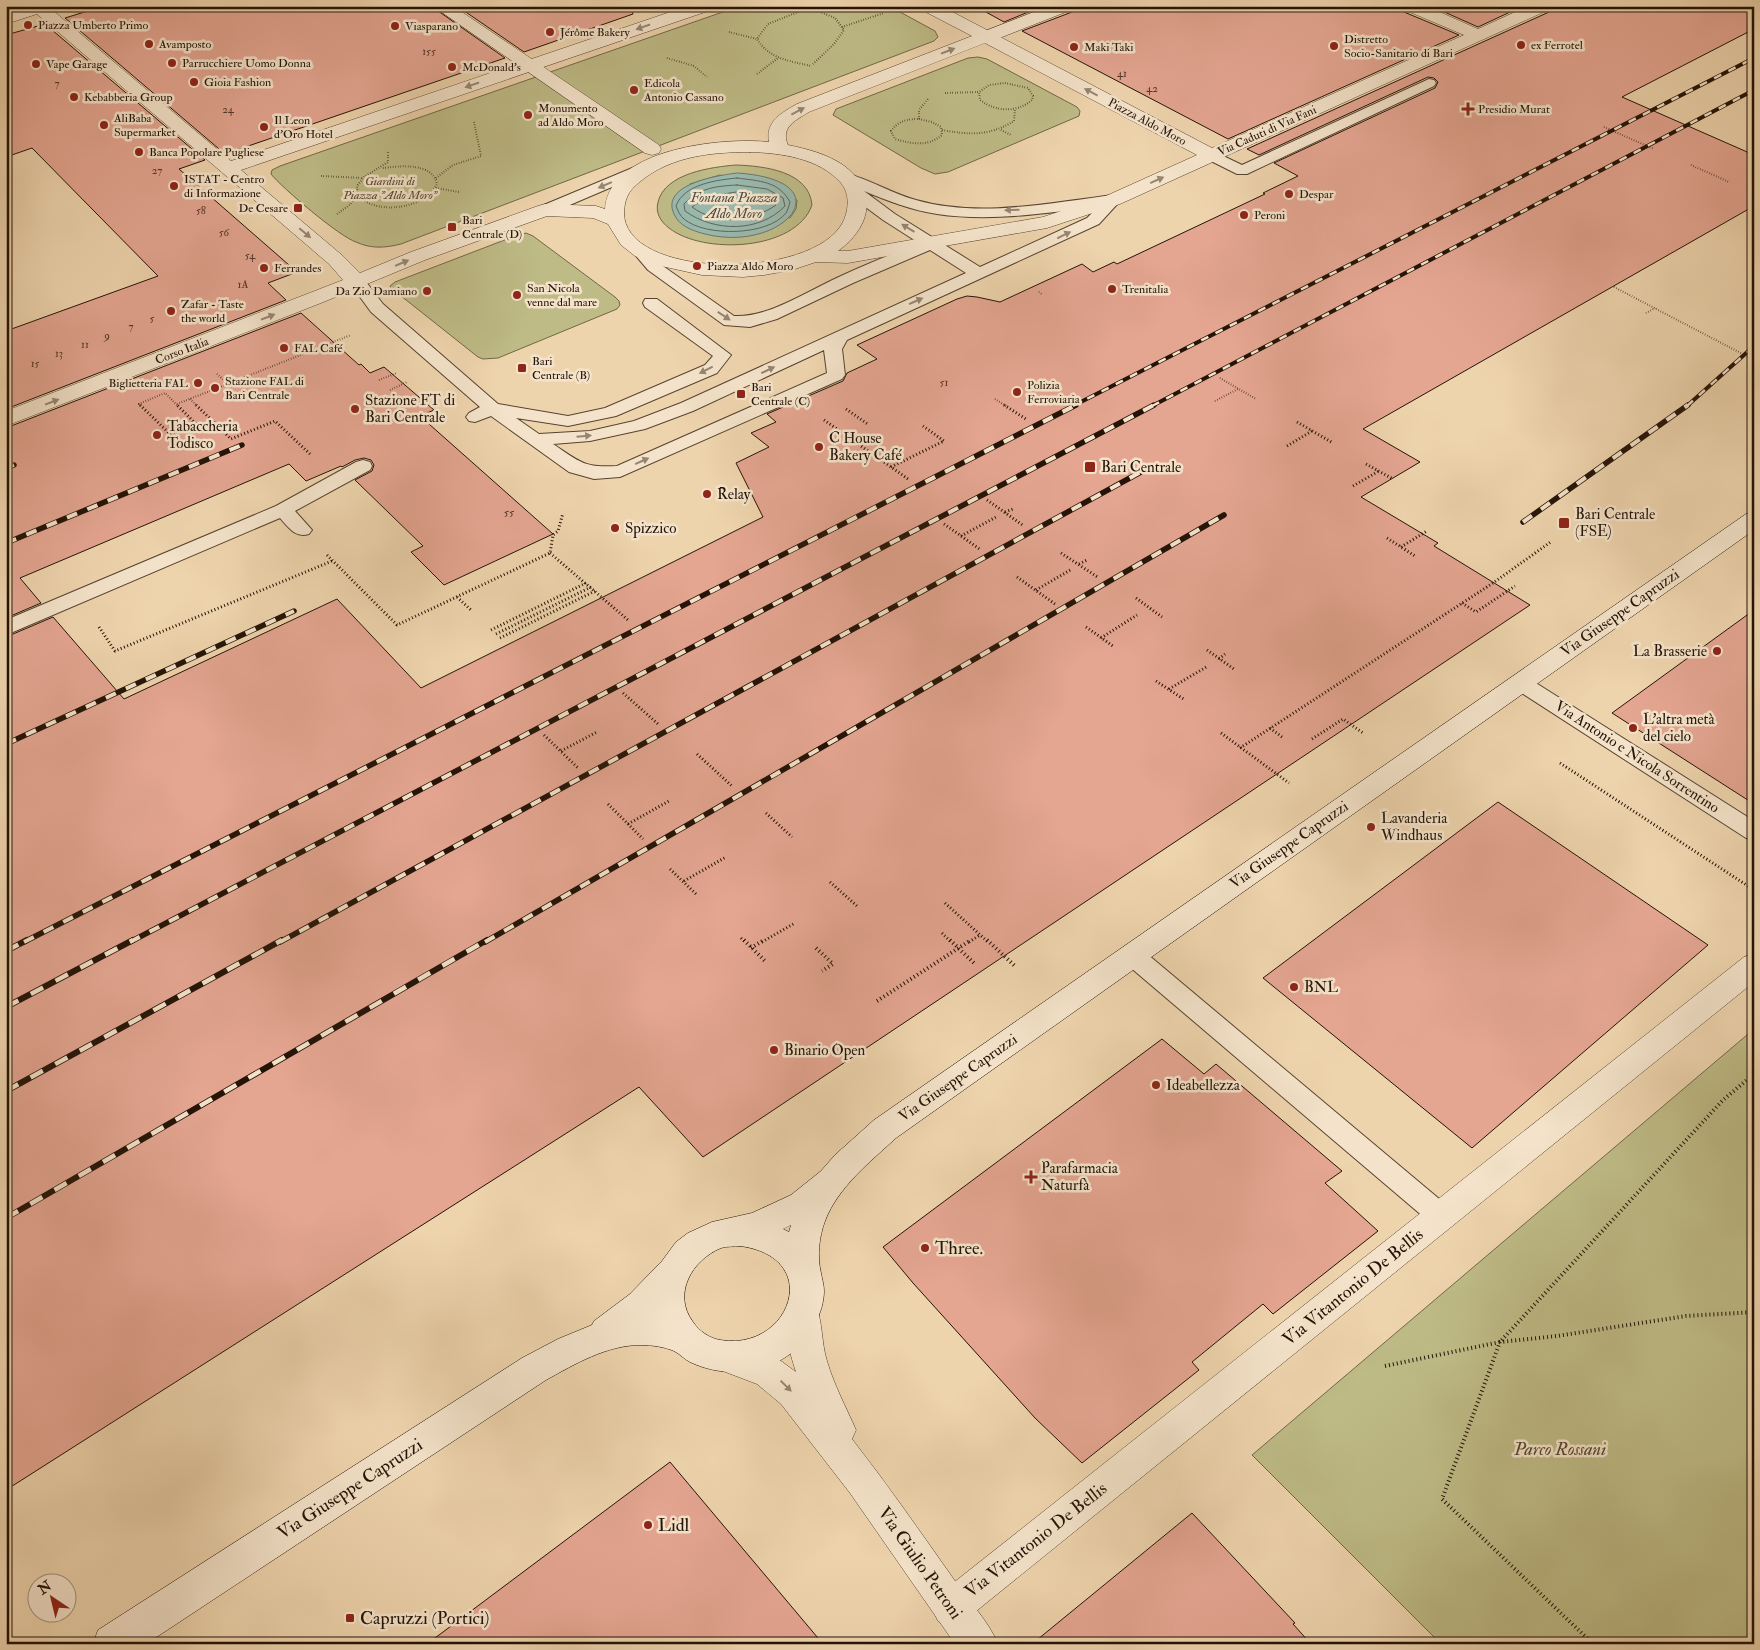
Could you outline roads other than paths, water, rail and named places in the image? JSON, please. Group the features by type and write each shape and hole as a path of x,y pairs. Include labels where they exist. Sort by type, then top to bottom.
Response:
{"street":[{"path":"441,6 659,154"},
{"path":"228,168 705,6"},
{"name":"Piazza Aldo Moro","path":"928,6 1212,156"},
{"path":"781,148 776,139 777,130 786,118 818,102 1065,6"},
{"path":"1412,6 1478,35"},
{"name":"Via Caduti di Via Fani","path":"1212,156 1542,6"},
{"path":"6,19 40,7 336,260 357,282 418,256 545,210 596,212 614,220 614,206 619,192 659,154 720,147 781,148 823,162 853,187"},
{"name":"Piazza Aldo Moro","path":"813,256 848,257 1047,222 1112,200 1212,156"},
{"name":"Piazza Aldo Moro","path":"614,220 623,236 639,250 667,263 702,270 741,271 779,267 813,256 836,243 852,228 859,211 853,187"},
{"name":"Corso Italia","path":"6,419 357,282"},
{"name":"Via Giuseppe Capruzzi","path":"112,1644 534,1369 562,1353 592,1340 620,1332 637,1330 655,1331 686,1340 705,1352 727,1358 751,1355 774,1347 791,1332 804,1314 808,1293 801,1255 806,1228 818,1201 832,1181 851,1160 885,1129 1754,519"},
{"name":"Via Vitantonio De Bellis","path":"950,1608 1754,965"},
{"name":"Via Giuseppe Capruzzi","path":"592,1340 629,1317 649,1300 694,1247 714,1236 736,1232 760,1224 802,1205 832,1181"},
{"name":"Via Giuseppe Capruzzi","path":"736,1232 759,1234 778,1242 795,1256 804,1273"},
{"name":"Via Giuseppe Capruzzi","path":"679,1263 670,1282 667,1302 673,1322 686,1340"},
{"name":"Via Giulio Petroni","path":"804,1314 803,1336 808,1360 827,1409 862,1481"},
{"name":"Via Giulio Petroni","path":"727,1358 761,1369 780,1379 814,1417 862,1481 950,1608 979,1644"}],"lane":[{"name":"Via Caduti di Via Fani","path":"1212,156 1242,171 1429,83"},
{"path":"545,210 659,154"},
{"path":"853,187 912,204 964,212 1028,210 1112,200"},
{"path":"853,187 890,217 978,273"},
{"name":"Piazza Aldo Moro","path":"535,440 590,436 662,418 1093,221 1112,200"},
{"path":"639,250 654,266 730,321 750,322 932,243"},
{"path":"645,305 658,291 654,266"},
{"path":"357,282 377,308 492,408 576,468 594,473 620,471 836,374 833,349 840,336"},
{"path":"645,305 684,288"},
{"path":"475,417 492,408 568,421 610,412 712,368 718,362 722,355 645,305"},
{"path":"6,628 283,510 363,466"},
{"path":"283,510 302,530"},
{"name":"Via Antonio e Nicola Sorrentino","path":"1521,683 1754,832"},
{"path":"1132,955 1441,1216"}],"water":[{"name":"Fontana Piazza Aldo Moro","path":"738,173 771,179 790,189 796,201 792,214 778,226 758,234 733,237 705,234 679,222 674,214 672,204 675,195 683,188 706,179"}],"railway":[{"path":"1073,406 1754,58"},
{"path":"1152,406 1754,90"},
{"path":"1687,406 1754,346"},
{"path":"24,942 1076,405"},
{"path":"130,942 1154,405"},
{"path":"1523,522 1688,405"},
{"path":"6,543 242,445"},
{"path":"6,468 14,465"},
{"path":"280,942 1150,467"},
{"path":"485,942 1224,515"},
{"path":"6,744 294,611"},
{"path":"6,951 27,940"},
{"path":"6,1007 133,940"},
{"path":"6,1091 282,940"},
{"path":"6,1218 487,940"}],"place":[{"name":"Piazza Umberto Primo","path":"28,25"},
{"name":"Viasparano","path":"395,26"},
{"name":"Jérôme Bakery","path":"550,32"},
{"name":"Avamposto","path":"149,44"},
{"name":"ex Ferrotel","path":"1521,45"},
{"name":"Distretto Socio-Sanitario di Bari","path":"1334,46"},
{"name":"Maki Taki","path":"1074,47"},
{"name":"Parrucchiere Uomo Donna","path":"172,63"},
{"name":"Vape Garage","path":"36,64"},
{"name":"McDonald's","path":"452,67"},
{"name":"Gioia Fashion","path":"194,82"},
{"name":"Edicola Antonio Cassano","path":"634,90"},
{"name":"Kebabberia Group","path":"74,97"},
{"name":"Presidio Murat","path":"1468,109"},
{"name":"Monumento ad Aldo Moro","path":"528,115"},
{"name":"AliBaba Supermarket","path":"104,125"},
{"name":"Il Leon d'Oro Hotel","path":"264,127"},
{"name":"Banca Popolare Pugliese","path":"139,152"},
{"name":"ISTAT - Centro di Informazione","path":"174,186"},
{"name":"Despar","path":"1289,194"},
{"name":"De Cesare","path":"298,208"},
{"name":"Peroni","path":"1244,215"},
{"name":"Bari Centrale (D)","path":"452,227"},
{"name":"Piazza Aldo Moro","path":"697,266"},
{"name":"Ferrandes","path":"264,268"},
{"name":"Trenitalia","path":"1112,289"},
{"name":"Da Zio Damiano","path":"427,291"},
{"name":"San Nicola venne dal mare","path":"517,295"},
{"name":"Zafar - Taste the world","path":"171,311"},
{"name":"FAL Café","path":"284,348"},
{"name":"Bari Centrale (B)","path":"522,368"},
{"name":"Biglietteria FAL","path":"198,383"},
{"name":"Stazione FAL di Bari Centrale","path":"215,388"},
{"name":"Polizia Ferroviaria","path":"1017,392"},
{"name":"Bari Centrale (C)","path":"741,394"},
{"name":"Stazione FT di Bari Centrale","path":"355,409"},
{"name":"Tabaccheria Todisco","path":"157,435"},
{"name":"C House Bakery Café","path":"819,447"},
{"name":"Bari Centrale","path":"1090,467"},
{"name":"Relay","path":"707,494"},
{"name":"Bari Centrale (FSE)","path":"1564,523"},
{"name":"Spizzico","path":"615,528"},
{"name":"La Brasserie","path":"1717,651"},
{"name":"L'altra metà del cielo","path":"1633,728"},
{"name":"Lavanderia Windhaus","path":"1371,827"},
{"name":"BNL","path":"1294,987"},
{"name":"Binario Open","path":"774,1050"},
{"name":"Ideabellezza","path":"1156,1085"},
{"name":"Parafarmacia Naturfà","path":"1031,1177"},
{"name":"Three.","path":"925,1248"},
{"name":"Lidl","path":"648,1525"},
{"name":"Capruzzi (Portici)","path":"350,1618"}],"park label":[{"name":"Giardini di Piazza \"Aldo Moro\"","path":"390,188"},
{"name":"Parco Rossani","path":"1560,1449"}]}
